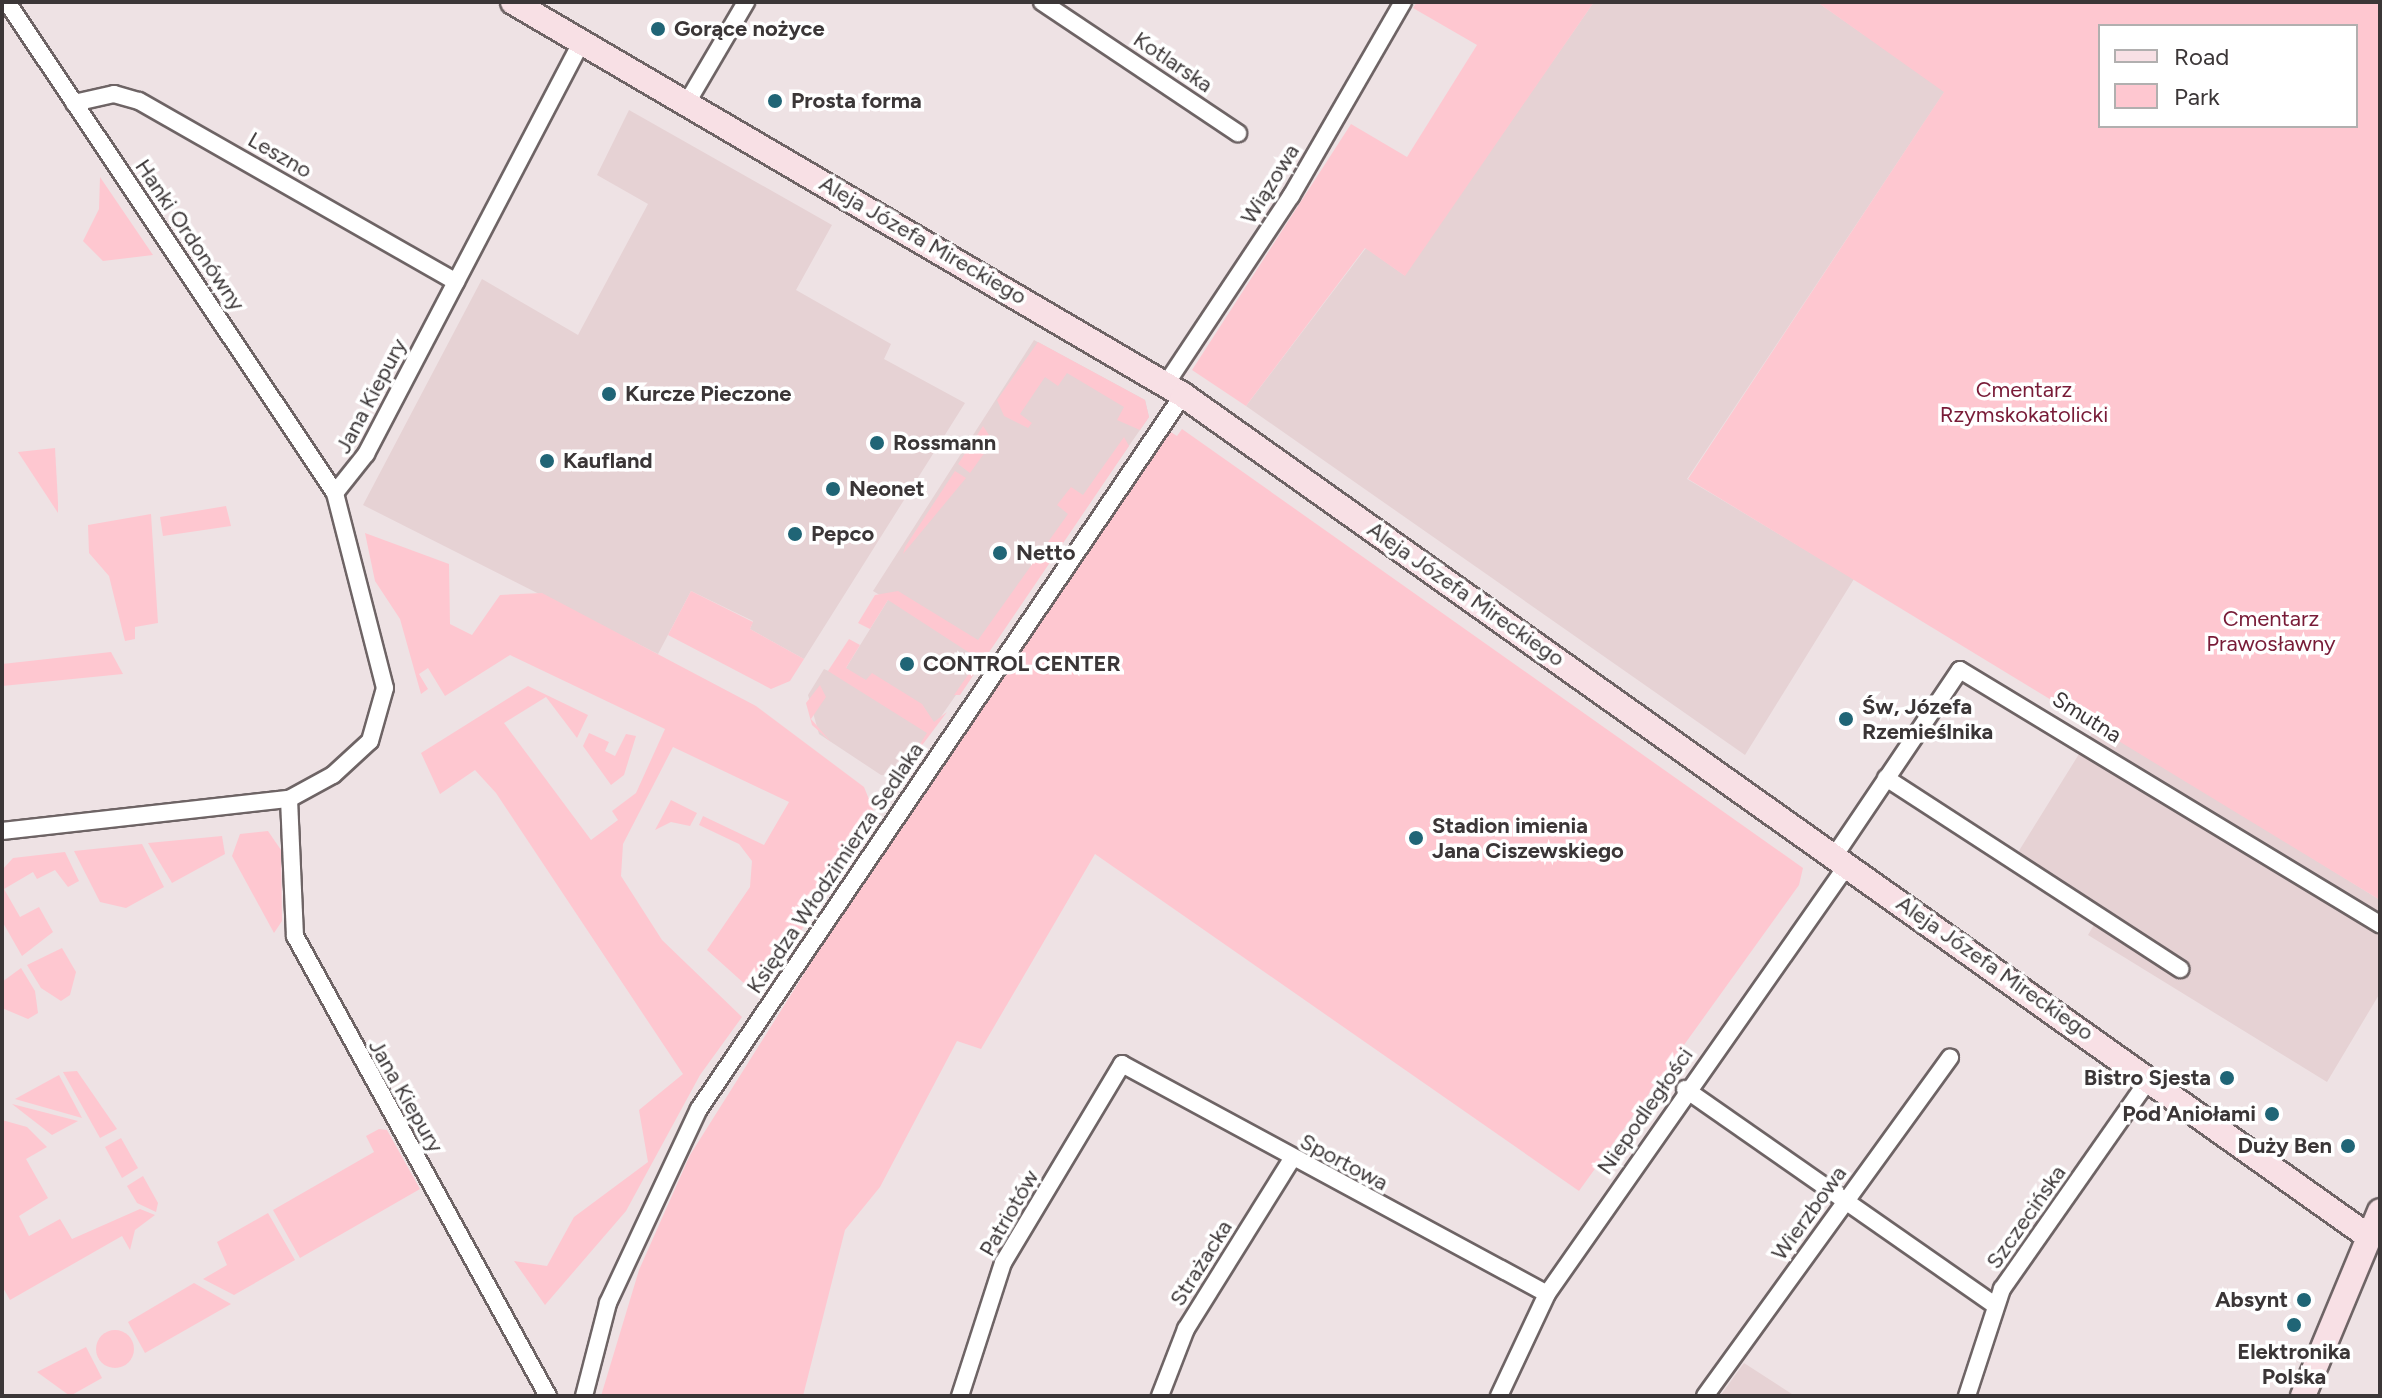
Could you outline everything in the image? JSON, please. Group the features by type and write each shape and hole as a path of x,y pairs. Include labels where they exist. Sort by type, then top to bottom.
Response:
{"street":[{"name":"Hanki Ordonówny","path":"7,2 335,493"},
{"name":"Aleja Józefa Mireckiego","path":"513,2 541,9 582,41 1175,390 1842,859 2374,1240"},
{"path":"688,101 746,2"},
{"name":"Kotlarska","path":"1042,2 1067,9 1238,133"},
{"name":"Wiązowa","path":"1175,390 1403,2"},
{"name":"Jana Kiepury","path":"335,493 366,454 582,41"},
{"name":"Leszno","path":"74,103 114,94 139,101 456,282"},
{"name":"Księdza Włodzimierza Sedlaka","path":"584,1396 608,1303 648,1204 699,1109 1175,390"},
{"path":"2,831 289,799 364,748 384,702 383,665 335,493"},
{"name":"Smutna","path":"1842,859 1886,778 1953,675 1976,674 2380,924"},
{"path":"1886,778 2180,969"},
{"name":"Jana Kiepury","path":"289,799 295,936 548,1396"},
{"name":"Niepodległości","path":"1499,1396 1547,1294 1842,859"},
{"name":"Wierzbowa","path":"1705,1396 1950,1057"},
{"name":"Sportowa","path":"1122,1064 1292,1159 1547,1294"},
{"name":"Patriotów","path":"960,1396 1003,1263 1122,1064"},
{"name":"Szczecińska","path":"1967,1396 1995,1305 2150,1078"},
{"path":"1685,1089 1995,1305"},
{"name":"Strażacka","path":"1160,1396 1186,1329 1292,1159"},
{"path":"2303,1396 2374,1240 2380,1211"}],"shaded area":[{"path":"1594,2 1817,2 1945,91 1687,479 1854,579 1745,755 1246,406 1366,248 1404,275"},
{"path":"629,110 832,225 796,290 891,344 884,359 965,403 804,659 750,629 753,621 691,591 658,654 363,505 482,279 578,335 648,204 597,175"},
{"path":"1034,340 1145,400 1149,417 899,777 881,775 819,734 808,695 824,669 840,676 846,668 888,600 873,591"},
{"path":"2097,725 2380,900 2380,993 2327,1082 2088,935 2104,908 2017,854"},
{"path":"1744,1363 1795,1396 1720,1396"}],"green space":[{"path":"1417,2 1594,2 1405,276 1365,248 1246,406 1192,370 1351,124 1407,157 1477,45 1413,8"},
{"name":"Cmentarz Rzymskokatolicki","path":"1817,2 2380,2 2380,900 1688,479 1944,92"},
{"path":"100,177 153,255 103,261 83,241 99,209"},
{"path":"1038,342 1145,400 1149,417 1140,430 1117,420 1124,407 1067,373 1058,386 1045,377 1020,414 1032,423 1028,428 1004,416 997,400"},
{"path":"983,426 993,441 970,473 958,464"},
{"name":"Stadion imienia Jana Ciszewskiego","path":"1182,429 1803,868 1799,885 1579,1191 1095,854 981,1049 957,1041 880,1187 845,1230 803,1396 601,1396 639,1270 690,1155 843,912 1169,431 1177,436"},
{"path":"1124,437 1129,446 960,695 954,695 979,659 888,600 870,629 858,623 875,595 898,591 978,640 1068,514 1057,505 1071,487 1083,495"},
{"path":"55,448 58,502 58,513 18,452"},
{"path":"955,471 966,478 903,554 905,547"},
{"path":"226,506 231,526 163,536 160,517"},
{"path":"151,514 158,623 135,627 135,639 125,641 109,576 89,553 88,525"},
{"path":"365,533 449,564 450,624 472,635 500,595 542,593 756,706 864,787 877,819 757,995 707,950 750,887 752,861 739,844 699,825 703,816 764,845 789,802 673,747 623,844 621,876 662,940 742,1017 700,1075 626,1211 545,1305 514,1261 547,1266 574,1217 648,1162 639,1110 683,1074 496,793 475,770 440,794 421,753 528,686 588,715 577,738 546,697 504,723 591,840 618,820 612,811 636,793 665,729 510,655 445,696 428,668 419,674 428,689 421,694 400,619 375,581"},
{"path":"691,591 753,622 750,629 804,659 790,681 771,689 668,635"},
{"path":"849,639 860,645 846,668 866,680 872,673 922,704 934,722 947,712 902,772 927,733 828,671"},
{"path":"111,652 123,674 2,686 2,664"},
{"path":"820,685 826,697 811,719 831,742 812,725 806,703"},
{"path":"589,733 609,742 605,751 615,756 626,734 636,736 624,775 611,785 583,746"},
{"path":"671,800 697,813 690,826 671,822 655,830"},
{"path":"268,831 281,850 282,921 274,933 232,856 240,834"},
{"path":"222,836 225,854 172,883 148,843"},
{"path":"142,844 164,887 126,908 100,902 74,851"},
{"path":"65,852 79,881 68,887 55,870 37,879 33,872 4,889 20,917 39,907 53,932 22,956 2,921 2,870 13,858"},
{"path":"62,948 76,972 70,995 61,1001 41,988 27,965"},
{"path":"21,968 35,991 38,1013 28,1019 2,1008 2,982"},
{"path":"77,1071 117,1129 100,1138 63,1072"},
{"path":"59,1075 82,1118 15,1099"},
{"path":"12,1104 78,1121 52,1135"},
{"path":"2,1120 27,1127 47,1147 26,1159 48,1198 19,1216 29,1236 60,1219 72,1239 140,1209 155,1215 135,1230 130,1250 122,1236 10,1300 2,1286"},
{"path":"379,1129 387,1130 420,1189 300,1258 273,1210 374,1152 366,1136"},
{"path":"121,1138 138,1168 122,1178 105,1147"},
{"path":"143,1176 158,1203 156,1212 137,1203 127,1186"},
{"path":"268,1213 295,1260 234,1295 203,1279 227,1265 217,1242"},
{"path":"194,1283 231,1304 145,1353 128,1322"},
{"path":"115,1330 128,1336 134,1349 128,1362 115,1368 102,1362 96,1349 102,1336"},
{"path":"86,1347 102,1378 70,1396 37,1372"}],"place":[{"name":"Gorące nożyce","path":"658,29"},
{"name":"Prosta forma","path":"775,101"},
{"name":"Kurcze Pieczone","path":"609,394"},
{"name":"Rossmann","path":"877,443"},
{"name":"Kaufland","path":"547,461"},
{"name":"Neonet","path":"833,489"},
{"name":"Pepco","path":"795,534"},
{"name":"Netto","path":"1000,553"},
{"name":"CONTROL CENTER","path":"907,664"},
{"name":"Św, Józefa Rzemieślnika","path":"1846,719"},
{"name":"Stadion imienia Jana Ciszewskiego","path":"1416,838"},
{"name":"Bistro Sjesta","path":"2227,1078"},
{"name":"Pod Aniołami","path":"2272,1114"},
{"name":"Duży Ben","path":"2348,1146"},
{"name":"Absynt","path":"2304,1300"},
{"name":"Elektronika Polska","path":"2294,1325"}],"park label":[{"name":"Cmentarz Prawosławny","path":"2271,630"}]}
